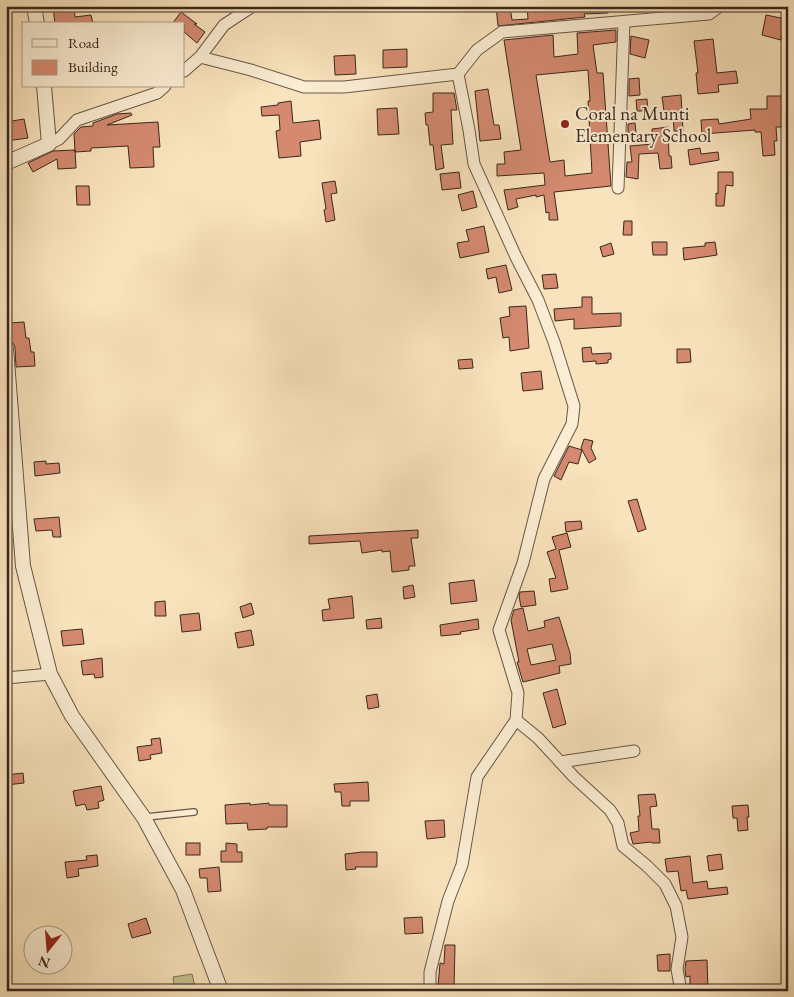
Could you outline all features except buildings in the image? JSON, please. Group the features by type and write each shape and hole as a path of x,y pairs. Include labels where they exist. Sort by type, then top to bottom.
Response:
{"street":[{"path":"34,6 37,22"},
{"path":"185,70 200,57 224,25 253,6"},
{"path":"200,57 251,70 304,87 344,87 458,74 477,50 502,32 709,14 720,6"},
{"path":"618,188 624,22"},
{"path":"430,991 430,972 448,901 462,865 477,777 516,720 518,693 499,630 523,563 544,479 572,424 574,406 554,342 538,300 474,164 470,130 458,74"},
{"path":"44,88 49,144"},
{"path":"6,163 59,139 77,120 157,93 163,88"},
{"path":"6,348 23,566 50,674 72,716 144,818 183,890 221,991"},
{"path":"6,678 50,674"},
{"path":"516,720 538,738 610,810 618,823 623,846 665,884 676,906 682,937 678,969 681,991"},
{"path":"560,762 634,751"}],"lane":[{"path":"144,818 194,812"}],"shaded area":[{"path":"192,974 196,991 170,991 170,988 174,985 173,977"}],"place":[{"name":"Coral na Munti Elementary School","path":"565,124"}]}
